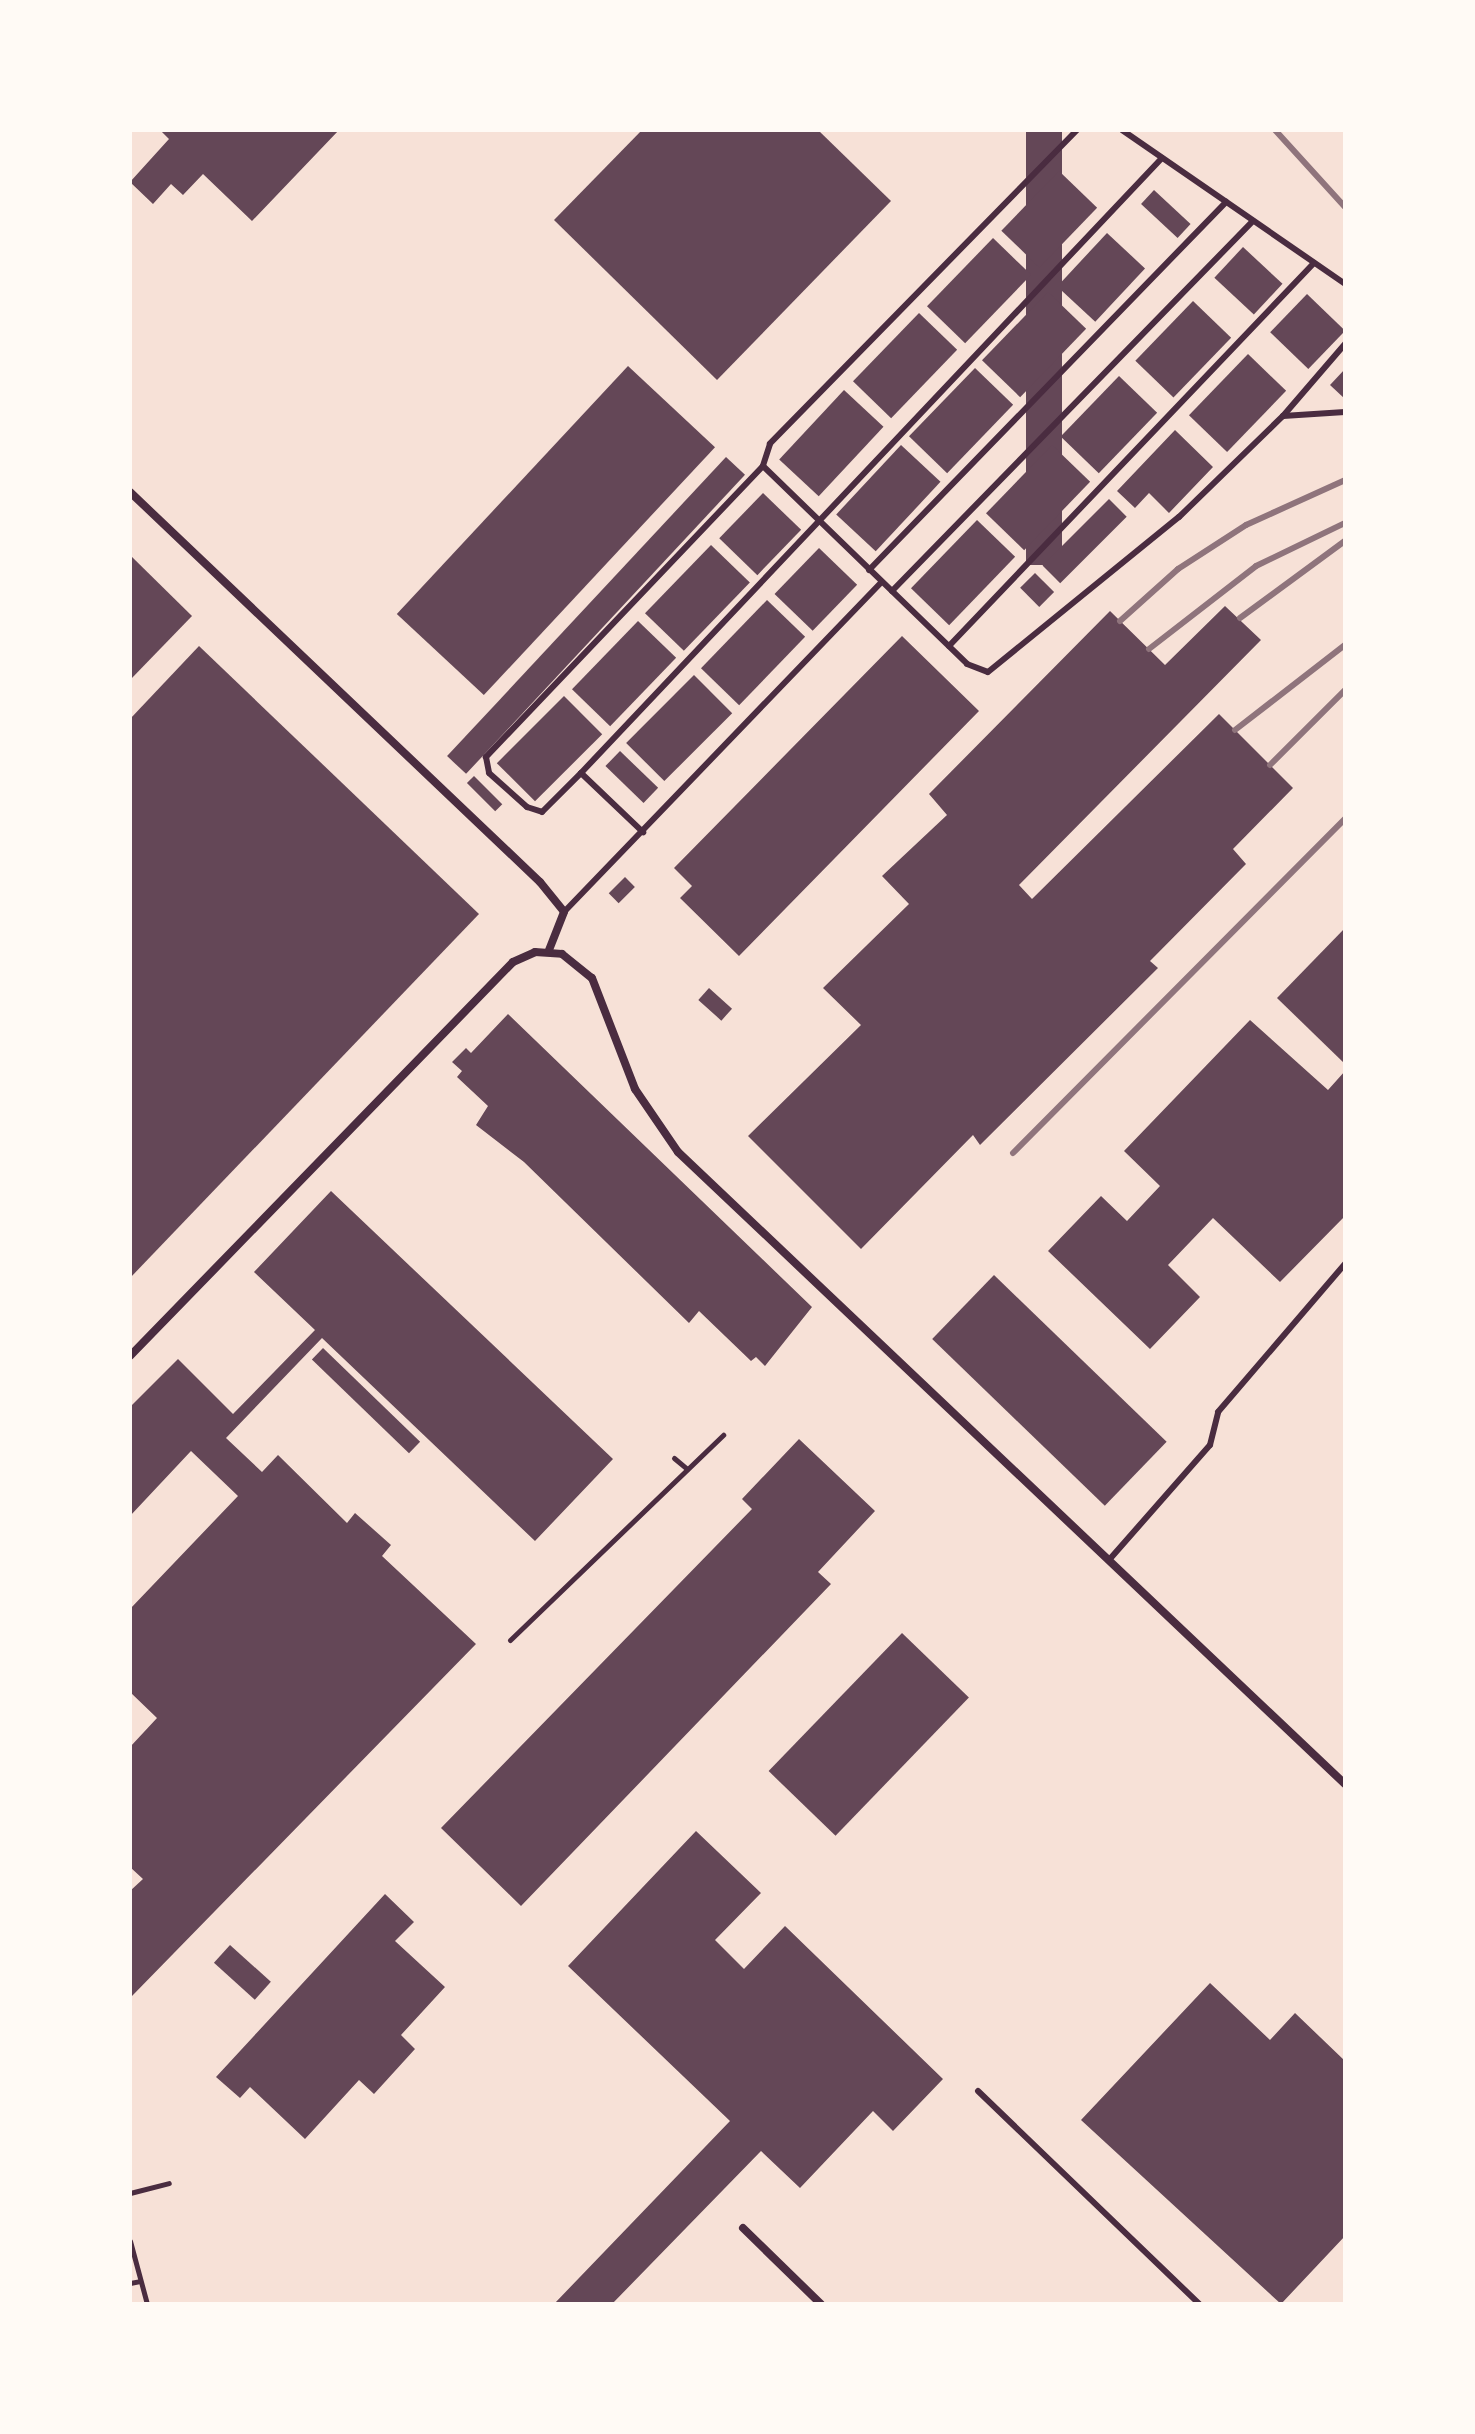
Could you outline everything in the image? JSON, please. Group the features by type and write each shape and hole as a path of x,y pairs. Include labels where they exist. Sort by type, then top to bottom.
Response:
{"street":[{"path":"130,492 540,882 564,912 549,950"},
{"path":"130,1356 513,962 549,950 573,959 592,978 645,1109 678,1152 1345,1784"},
{"path":"743,2228 821,2304"}],"lane":[{"path":"1077,130 770,444 763,466 491,751 485,764 527,807 542,812 581,773 816,520 1162,158"},
{"path":"1122,130 1345,284"},
{"path":"869,570 1226,202"},
{"path":"892,591 1253,221"},
{"path":"949,646 1314,263"},
{"path":"763,466 977,671 1000,664 1146,539 1179,517 1283,416 1345,344"},
{"path":"1283,416 1345,412"},
{"path":"564,912 882,582"},
{"path":"581,773 643,832"},
{"path":"1109,1560 1210,1445 1218,1412 1345,1264"},
{"path":"978,2091 1199,2304"}],"path":[{"path":"510,1640 723,1435"},
{"path":"674,1458 687,1469"},
{"path":"130,2193 169,2183"},
{"path":"130,2241 147,2304"},
{"path":"130,2283 140,2281"}],"building":[{"path":"160,130 339,130 252,221 203,174 183,195 171,184 153,204 130,182 169,139"},
{"path":"642,130 818,130 891,201 717,380 554,220"},
{"path":"1026,130 1062,130 1062,565 1026,565"},
{"path":"1059,171 1097,208 1039,268 1001,231"},
{"path":"1154,190 1191,224 1178,238 1141,204"},
{"path":"1107,233 1145,268 1095,322 1057,286"},
{"path":"993,238 1031,275 965,343 927,306"},
{"path":"1243,247 1282,284 1254,315 1214,278"},
{"path":"1048,292 1086,329 1020,397 982,360"},
{"path":"1307,294 1345,331 1308,369 1270,332"},
{"path":"1193,301 1231,338 1173,398 1135,361"},
{"path":"919,313 957,350 891,418 853,381"},
{"path":"1248,354 1286,391 1227,452 1189,415"},
{"path":"628,366 715,447 484,695 397,614"},
{"path":"975,368 1013,405 947,473 909,436"},
{"path":"1345,369 1345,399 1330,385"},
{"path":"1119,376 1157,413 1099,473 1061,436"},
{"path":"844,390 883,427 819,496 779,459"},
{"path":"1175,430 1213,467 1169,513 1149,493 1135,508 1117,491"},
{"path":"901,445 940,482 876,551 836,514"},
{"path":"1052,445 1090,482 1024,550 986,513"},
{"path":"726,457 745,475 466,774 447,756"},
{"path":"763,493 801,530 757,575 719,538"},
{"path":"1109,499 1127,517 1060,583 1043,565"},
{"path":"977,520 1015,557 949,625 911,588"},
{"path":"711,545 750,583 684,651 645,613"},
{"path":"819,548 857,585 813,631 775,594"},
{"path":"130,555 192,616 130,680"},
{"path":"1035,573 1054,592 1039,607 1020,588"},
{"path":"767,600 805,637 739,705 701,668"},
{"path":"1225,606 1261,640 1019,885 1032,899 1219,714 1293,788 1233,849 1246,864 1150,961 1158,968 980,1145 973,1135 861,1249 748,1136 861,1025 823,988 909,904 882,876 947,815 929,794 1110,611 1165,665"},
{"path":"638,621 676,658 610,726 572,689"},
{"path":"902,636 979,711 739,956 680,898 692,886 674,868"},
{"path":"199,646 479,914 130,1278 130,719"},
{"path":"694,675 732,713 664,781 626,743"},
{"path":"564,696 602,734 535,801 497,763"},
{"path":"620,751 658,788 644,803 605,766"},
{"path":"474,776 502,804 495,811 467,783"},
{"path":"625,877 635,887 619,903 609,893"},
{"path":"1345,928 1345,1064 1277,998"},
{"path":"709,988 732,1009 721,1021 698,1000"},
{"path":"508,1014 812,1307 765,1366 756,1357 751,1361 699,1311 689,1323 524,1162 476,1125 488,1106 457,1077 462,1071 452,1062 466,1048 471,1053"},
{"path":"1250,1020 1328,1090 1345,1071 1345,1216 1280,1282 1213,1218 1168,1265 1200,1297 1150,1349 1048,1251 1101,1196 1127,1221 1160,1186 1124,1151"},
{"path":"331,1191 613,1459 535,1541 322,1338 226,1438 262,1472 278,1455 347,1523 355,1513 391,1545 382,1556 476,1644 132,1996 130,1891 143,1879 130,1867 130,1747 157,1718 130,1692 130,1609 238,1496 191,1451 130,1516 130,1407 178,1359 233,1414 315,1330 254,1272"},
{"path":"994,1275 1167,1442 1105,1506 932,1339"},
{"path":"323,1348 420,1442 409,1453 312,1360"},
{"path":"799,1439 875,1511 818,1572 831,1584 521,1906 441,1828 752,1509 742,1499"},
{"path":"902,1633 969,1698 836,1836 769,1771"},
{"path":"696,1831 761,1893 715,1940 744,1969 785,1926 943,2079 893,2131 873,2111 800,2188 761,2151 612,2304 554,2304 730,2121 568,1966"},
{"path":"385,1894 414,1922 395,1941 445,1987 401,2035 415,2049 374,2094 359,2080 305,2139 250,2087 240,2098 216,2077"},
{"path":"230,1945 271,1982 255,2000 214,1963"},
{"path":"1210,1983 1270,2040 1295,2013 1345,2061 1345,2236 1281,2304 1081,2120"}],"railway":[{"path":"1275,130 1345,207"},
{"path":"1120,621 1178,569 1246,525 1345,480"},
{"path":"1149,649 1256,566 1345,523"},
{"path":"1240,618 1345,541"},
{"path":"1235,730 1345,645"},
{"path":"1270,765 1345,690"},
{"path":"1013,1153 1345,819"}]}
